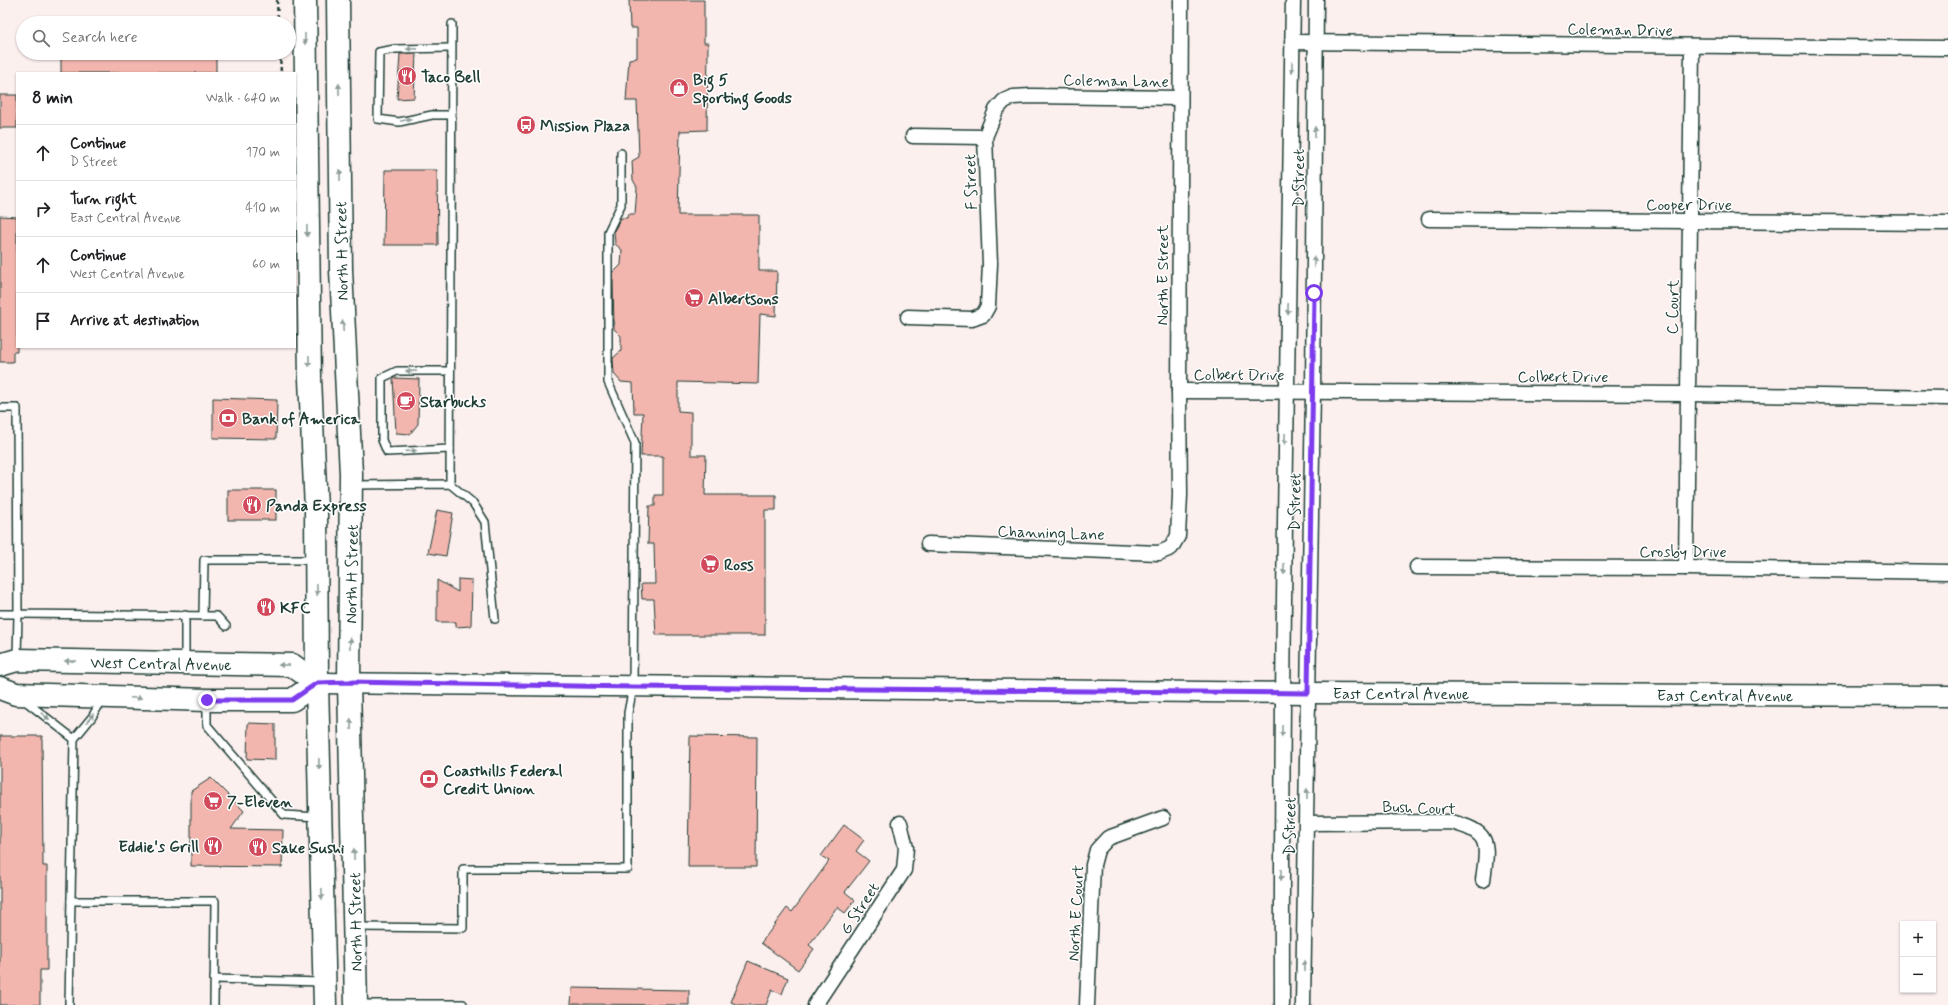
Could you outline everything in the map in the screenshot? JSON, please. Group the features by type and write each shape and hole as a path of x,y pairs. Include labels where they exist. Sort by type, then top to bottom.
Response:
{"main road":[{"name":"North H Street","path":"304,0 310,379 316,509 317,683 325,1005"},
{"name":"North H Street","path":"338,0 341,270 352,485 349,682 356,1005"},
{"name":"West Central Avenue","path":"8,663 185,663 292,665 317,683"},
{"name":"East Central Avenue","path":"349,682 633,687 1308,693 1948,696"},
{"path":"8,691 104,697 207,700 292,700 317,683 349,682"}],"street":[{"name":"North E Street","path":"1171,548 1178,536 1180,495 1179,391 1181,0"},
{"name":"D Street","path":"1282,1005 1286,391 1293,0"},
{"name":"D Street","path":"1303,1005 1313,392 1316,0"},
{"name":"Coleman Drive","path":"1292,42 1948,48"},
{"name":"C Court","path":"1686,568 1692,46"},
{"name":"Coleman Lane","path":"1052,96 1180,98"},
{"name":"F Street","path":"908,317 972,319 983,315 988,306 990,264 985,137 996,110 1004,102 1013,97 1052,96"},
{"path":"913,136 985,137"},
{"name":"Cooper Drive","path":"1429,219 1948,223"},
{"name":"Colbert Drive","path":"1179,391 1688,394 1948,398"},
{"name":"Channing Lane","path":"928,544 1159,553 1171,548"},
{"name":"Crosby Drive","path":"1417,567 1686,568 1948,572"},
{"name":"North E Court","path":"1087,1005 1093,865 1097,850 1108,838 1163,818"},
{"name":"Bush Court","path":"1307,823 1451,822 1472,827 1479,833 1487,852 1483,880"},
{"name":"G Street","path":"815,1005 904,870 906,848 900,823"}],"lane":[{"path":"450,484 452,24"},
{"path":"451,48 395,49 379,52 378,119 399,122 432,114 451,115"},
{"path":"355,927 463,928 463,869 628,869 628,713 633,687 635,442 608,382 608,232 621,205 621,153"},
{"path":"450,371 397,371 382,378 382,440 387,452 450,449"},
{"path":"0,408 17,408 18,614 8,663"},
{"path":"352,485 450,484 473,503 485,522 495,619"},
{"path":"204,616 204,560 316,560"},
{"path":"0,614 217,616 226,626"},
{"path":"185,615 185,663"},
{"path":"8,691 74,739"},
{"path":"69,1005 74,739 92,716 104,697"},
{"path":"207,700 207,725 284,815 320,817"},
{"path":"71,901 215,901 214,1005"},
{"path":"214,979 324,982"},
{"path":"356,1005 463,1004"}],"path":[{"path":"277,0 278,16"},
{"path":"280,60 281,72"}],"building":[{"path":"629,0 704,0 704,43 708,43 707,130 680,131 678,215 759,215 759,271 777,271 776,316 760,314 758,384 678,382 678,411 691,412 691,455 706,455 705,495 776,495 776,510 765,510 765,635 656,635 654,599 642,599 641,584 655,584 654,544 648,544 649,506 655,506 655,495 663,495 663,456 641,456 643,413 634,413 633,383 621,382 614,374 613,358 621,351 621,336 614,329 613,273 621,265 622,250 615,244 614,231 621,218 627,218 628,214 635,214 637,187 633,180 632,161 639,157 637,101 626,101 629,59 637,58 637,28 630,28"},
{"name":"Taco Bell","path":"400,54 416,54 414,98 397,99"},
{"path":"61,60 216,60 216,72 61,72"},
{"path":"0,95 16,95 16,128 0,128"},
{"path":"385,170 437,170 438,245 384,245"},
{"path":"0,216 16,217 17,352 13,352 13,362 0,362"},
{"name":"Starbucks","path":"393,378 419,379 418,424 410,434 396,433"},
{"path":"213,398 277,400 276,439 213,438"},
{"name":"Panda Express","path":"228,490 276,490 276,520 228,520"},
{"path":"437,510 453,513 446,556 428,553"},
{"path":"458,579 472,580 471,626 456,627 456,622 437,622 437,580 458,592"},
{"path":"248,723 275,724 275,760 247,759"},
{"path":"0,736 42,736 43,866 47,866 47,970 40,970 40,1005 0,1005"},
{"path":"690,736 757,737 756,867 688,867"},
{"path":"211,778 244,811 231,829 283,830 282,867 191,866 191,791"},
{"path":"844,825 864,840 856,851 869,861 845,892 855,900 845,913 837,907 809,945 814,949 798,970 761,943 787,908 792,912 829,861 821,856"},
{"path":"748,961 788,978 782,994 772,990 766,1005 738,1005 731,1002"},
{"path":"572,988 689,990 689,1005 571,1004"}],"place":[{"name":"Taco Bell","path":"407,76"},
{"name":"Big 5 Sporting Goods","path":"679,88"},
{"name":"Mission Plaza","path":"526,125"},
{"name":"Albertsons","path":"694,298"},
{"name":"Starbucks","path":"406,401"},
{"name":"Bank of America","path":"228,418"},
{"name":"Panda Express","path":"252,505"},
{"name":"Ross","path":"710,564"},
{"name":"KFC","path":"266,607"},
{"name":"Coasthills Federal Credit Union","path":"429,779"},
{"name":"7-Eleven","path":"213,801"},
{"name":"Eddie's Grill","path":"213,846"},
{"name":"Sake Sushi","path":"258,847"}],"route":[{"path":"207,700 292,700 317,683 349,682 633,687 1308,693 1314,293"}]}
